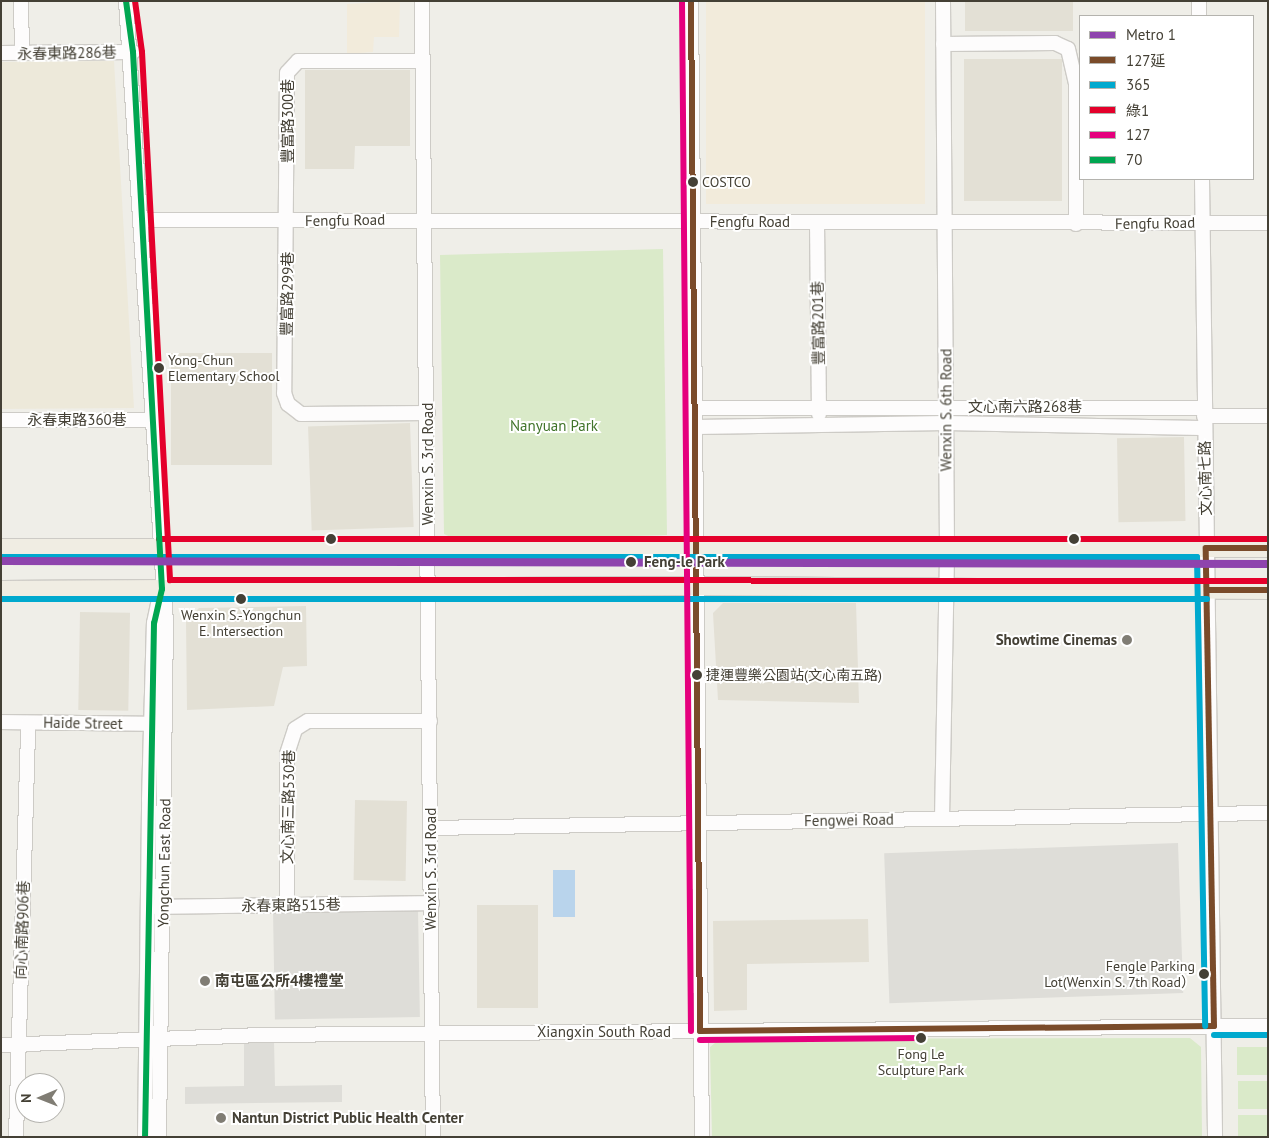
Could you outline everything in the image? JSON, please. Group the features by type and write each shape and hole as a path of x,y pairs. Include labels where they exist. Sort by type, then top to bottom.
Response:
{"main road":[{"path":"1,548 697,546 1268,548"},
{"path":"1,590 695,586 1268,590"}],"street":[{"path":"21,1 22,53"},
{"name":"Yongchun East Road","path":"126,1 132,52 162,589 154,623 159,724 157,906 162,1036 159,1137"},
{"name":"Wenxin S. 3rd Road","path":"422,1 428,412 433,1137"},
{"path":"691,1 697,546 695,586 702,1137"},
{"name":"Wenxin S. 6th Road","path":"942,818 946,588 943,1"},
{"path":"1199,1 1199,15"},
{"path":"943,44 1056,43 1068,49 1076,83 1076,224"},
{"name":"永春東路286巷","path":"1,53 132,52"},
{"name":"豐富路300巷","path":"288,220 287,73 298,61 422,61"},
{"name":"文心南七路","path":"1202,180 1216,1137"},
{"name":"Fengfu Road","path":"142,220 425,219 1076,224 1268,223"},
{"name":"豐富路299巷","path":"288,220 284,393 288,404 301,414 428,412"},
{"name":"豐富路201巷","path":"817,222 819,424"},
{"name":"文心南六路268巷","path":"696,408 946,406 1204,418"},
{"path":"1204,418 1268,416"},
{"name":"文心南六路268巷","path":"696,426 1204,418"},
{"name":"永春東路360巷","path":"1,420 152,420"},
{"name":"文心南三路530巷","path":"287,905 287,754 295,729 308,721 430,721"},
{"name":"Haide Street","path":"1,722 159,724"},
{"name":"向心南路906巷","path":"16,1137 28,723"},
{"name":"Fengwei Road","path":"431,828 1268,812"},
{"name":"永春東路515巷","path":"157,906 432,903"},
{"name":"Yongchun East Road","path":"145,1137 147,1038 157,906"},
{"name":"Xiangxin South Road","path":"1,1045 162,1036 1268,1026"}],"shaded area":[{"path":"400,1 399,37 374,37 373,52 347,54 347,4"},
{"path":"706,1 925,1 925,204 706,204"},
{"path":"965,1 1073,1 1073,31 965,31"},
{"path":"964,59 1062,59 1062,201 964,201"},
{"path":"114,61 134,408 1,409 1,62"},
{"path":"305,70 410,70 410,146 355,146 354,169 305,169"},
{"path":"171,353 272,353 272,465 171,465"},
{"path":"410,423 414,527 312,530 308,427"},
{"path":"1184,437 1185,521 1118,522 1117,438"},
{"path":"723,603 856,603 859,703 718,700 713,613"},
{"path":"306,606 307,666 283,667 274,706 187,710 186,621 199,608"},
{"path":"80,612 130,613 128,711 78,710"},
{"path":"355,800 407,801 406,881 354,880"},
{"path":"1178,843 1183,993 889,1003 884,853"},
{"path":"477,905 538,905 538,1008 477,1008"},
{"path":"418,909 420,1017 275,1020 273,912"},
{"path":"868,919 869,962 747,964 747,1010 714,1011 713,921"},
{"path":"274,1041 275,1086 342,1085 342,1102 185,1104 185,1087 244,1086 244,1042"}],"green space":[{"name":"Nanyuan Park","path":"663,249 667,535 459,541 444,534 440,255"},
{"path":"1190,1038 1201,1047 1202,1137 712,1137 710,1047 720,1039"},
{"path":"1237,1047 1268,1047 1268,1075 1237,1075"},
{"path":"1238,1081 1268,1081 1268,1109 1238,1109"},
{"path":"1238,1115 1268,1115 1268,1137 1238,1137"}],"water":[{"path":"553,870 575,870 575,917 553,917"}],"metro line":[{"name":"1","path":"1,561 1268,564"}],"transit line":[{"name":"70","path":"126,1 133,52 162,589 154,623 145,1137"},
{"name":"綠1","path":"135,1 142,52 170,580 1268,581"},
{"name":"127","path":"682,1 691,1031"},
{"name":"127延","path":"691,1 700,1031"},
{"name":"綠1","path":"159,539 1268,539"},
{"name":"127延","path":"1214,1026 1206,548 1268,548"},
{"name":"365","path":"1,557 1197,557 1205,1026"},
{"name":"127延","path":"1207,590 1268,590"},
{"name":"365","path":"1,599 1207,599"},
{"name":"127延","path":"700,1031 1214,1026"},
{"name":"365","path":"1214,1035 1268,1035"},
{"name":"127","path":"700,1040 921,1038"}],"place":[{"name":"COSTCO","path":"693,182"},
{"name":"Yong-Chun Elementary School","path":"159,368"},
{"name":"Feng-le Park","path":"631,562"},
{"name":"Wenxin S.-Yongchun E. Intersection","path":"241,599"},
{"name":"Showtime Cinemas","path":"1127,640"},
{"name":"捷運豐樂公園站(文心南五路)","path":"697,675"},
{"name":"Fengle Parking Lot(Wenxin S. 7th Road）","path":"1204,974"},
{"name":"南屯區公所4樓禮堂","path":"205,981"},
{"name":"Fong Le Sculpture Park","path":"921,1038"},
{"name":"Nantun District Public Health Center","path":"221,1118"}]}
